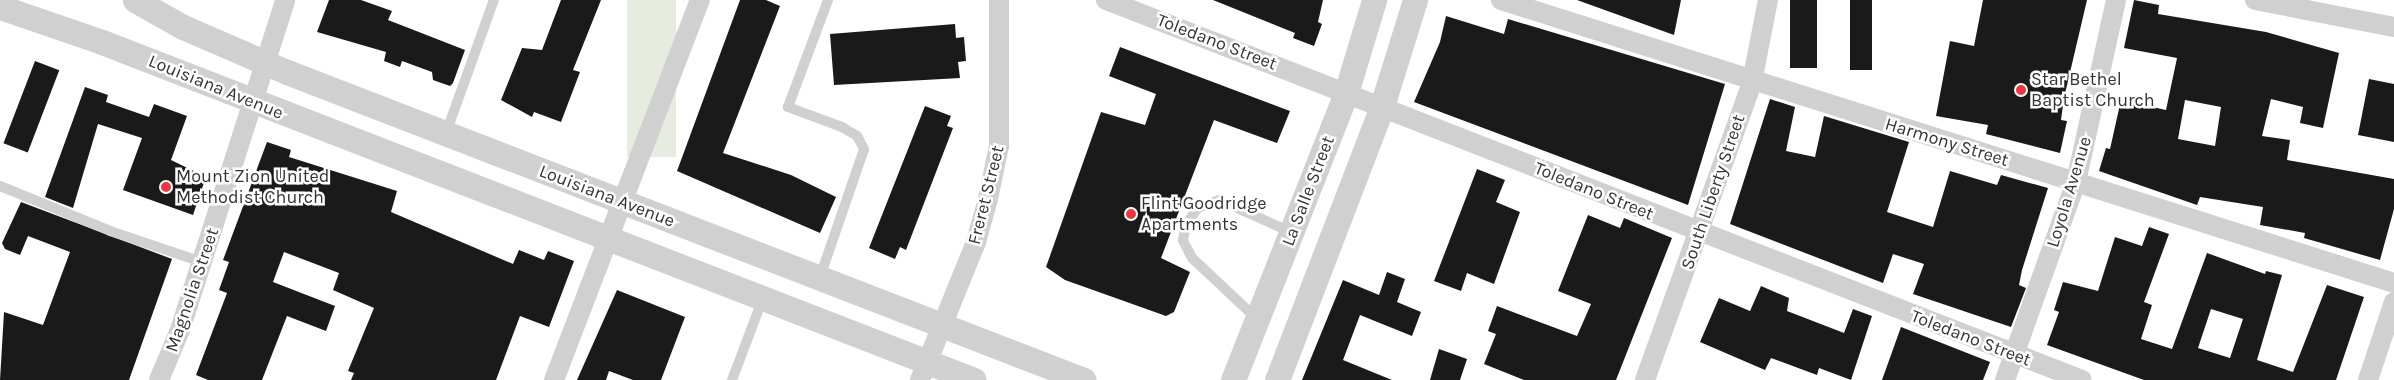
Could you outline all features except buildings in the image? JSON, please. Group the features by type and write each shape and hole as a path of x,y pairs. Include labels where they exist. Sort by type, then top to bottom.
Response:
{"street":[{"name":"Louisiana Avenue","path":"33,0 102,42"},
{"name":"Louisiana Avenue","path":"136,0 183,28 262,62 1084,380"},
{"name":"Magnolia Street","path":"160,380 202,262 254,103 262,62 285,0"},
{"path":"554,380 700,0"},
{"name":"Freret Street","path":"923,371 976,242 999,146 999,0"},
{"name":"Toledano Street","path":"1106,0 1382,106 1700,233 2082,380"},
{"name":"La Salle Street","path":"1233,380 1346,93 1374,0"},
{"path":"1277,380 1382,106 1415,0"},
{"name":"Harmony Street","path":"1501,0 1752,82 2394,283"},
{"name":"South Liberty Street","path":"1645,380 1700,233 1752,82 1768,0"},
{"name":"Loyola Avenue","path":"2005,380 2076,182 2116,0"},
{"path":"2254,0 2394,27"},
{"name":"Louisiana Avenue","path":"0,7 102,42 254,103 763,298 923,371 974,380"},
{"path":"2368,380 2394,302"}],"lane":[{"path":"446,133 494,0"},
{"path":"820,278 864,149 857,136 842,127 788,107 828,0"},
{"path":"0,186 110,231 202,262"},
{"path":"1258,319 1192,258 1183,240 1186,224 1198,208 1219,200 1292,233"},
{"path":"732,380 763,298"}],"shaded area":[{"path":"627,0 676,0 676,157 627,157"}],"place":[{"name":"Star Bethel Baptist Church","path":"2021,90"},
{"name":"Mount Zion United Methodist Church","path":"166,187"},
{"name":"Flint Goodridge Apartments","path":"1131,214"}]}
